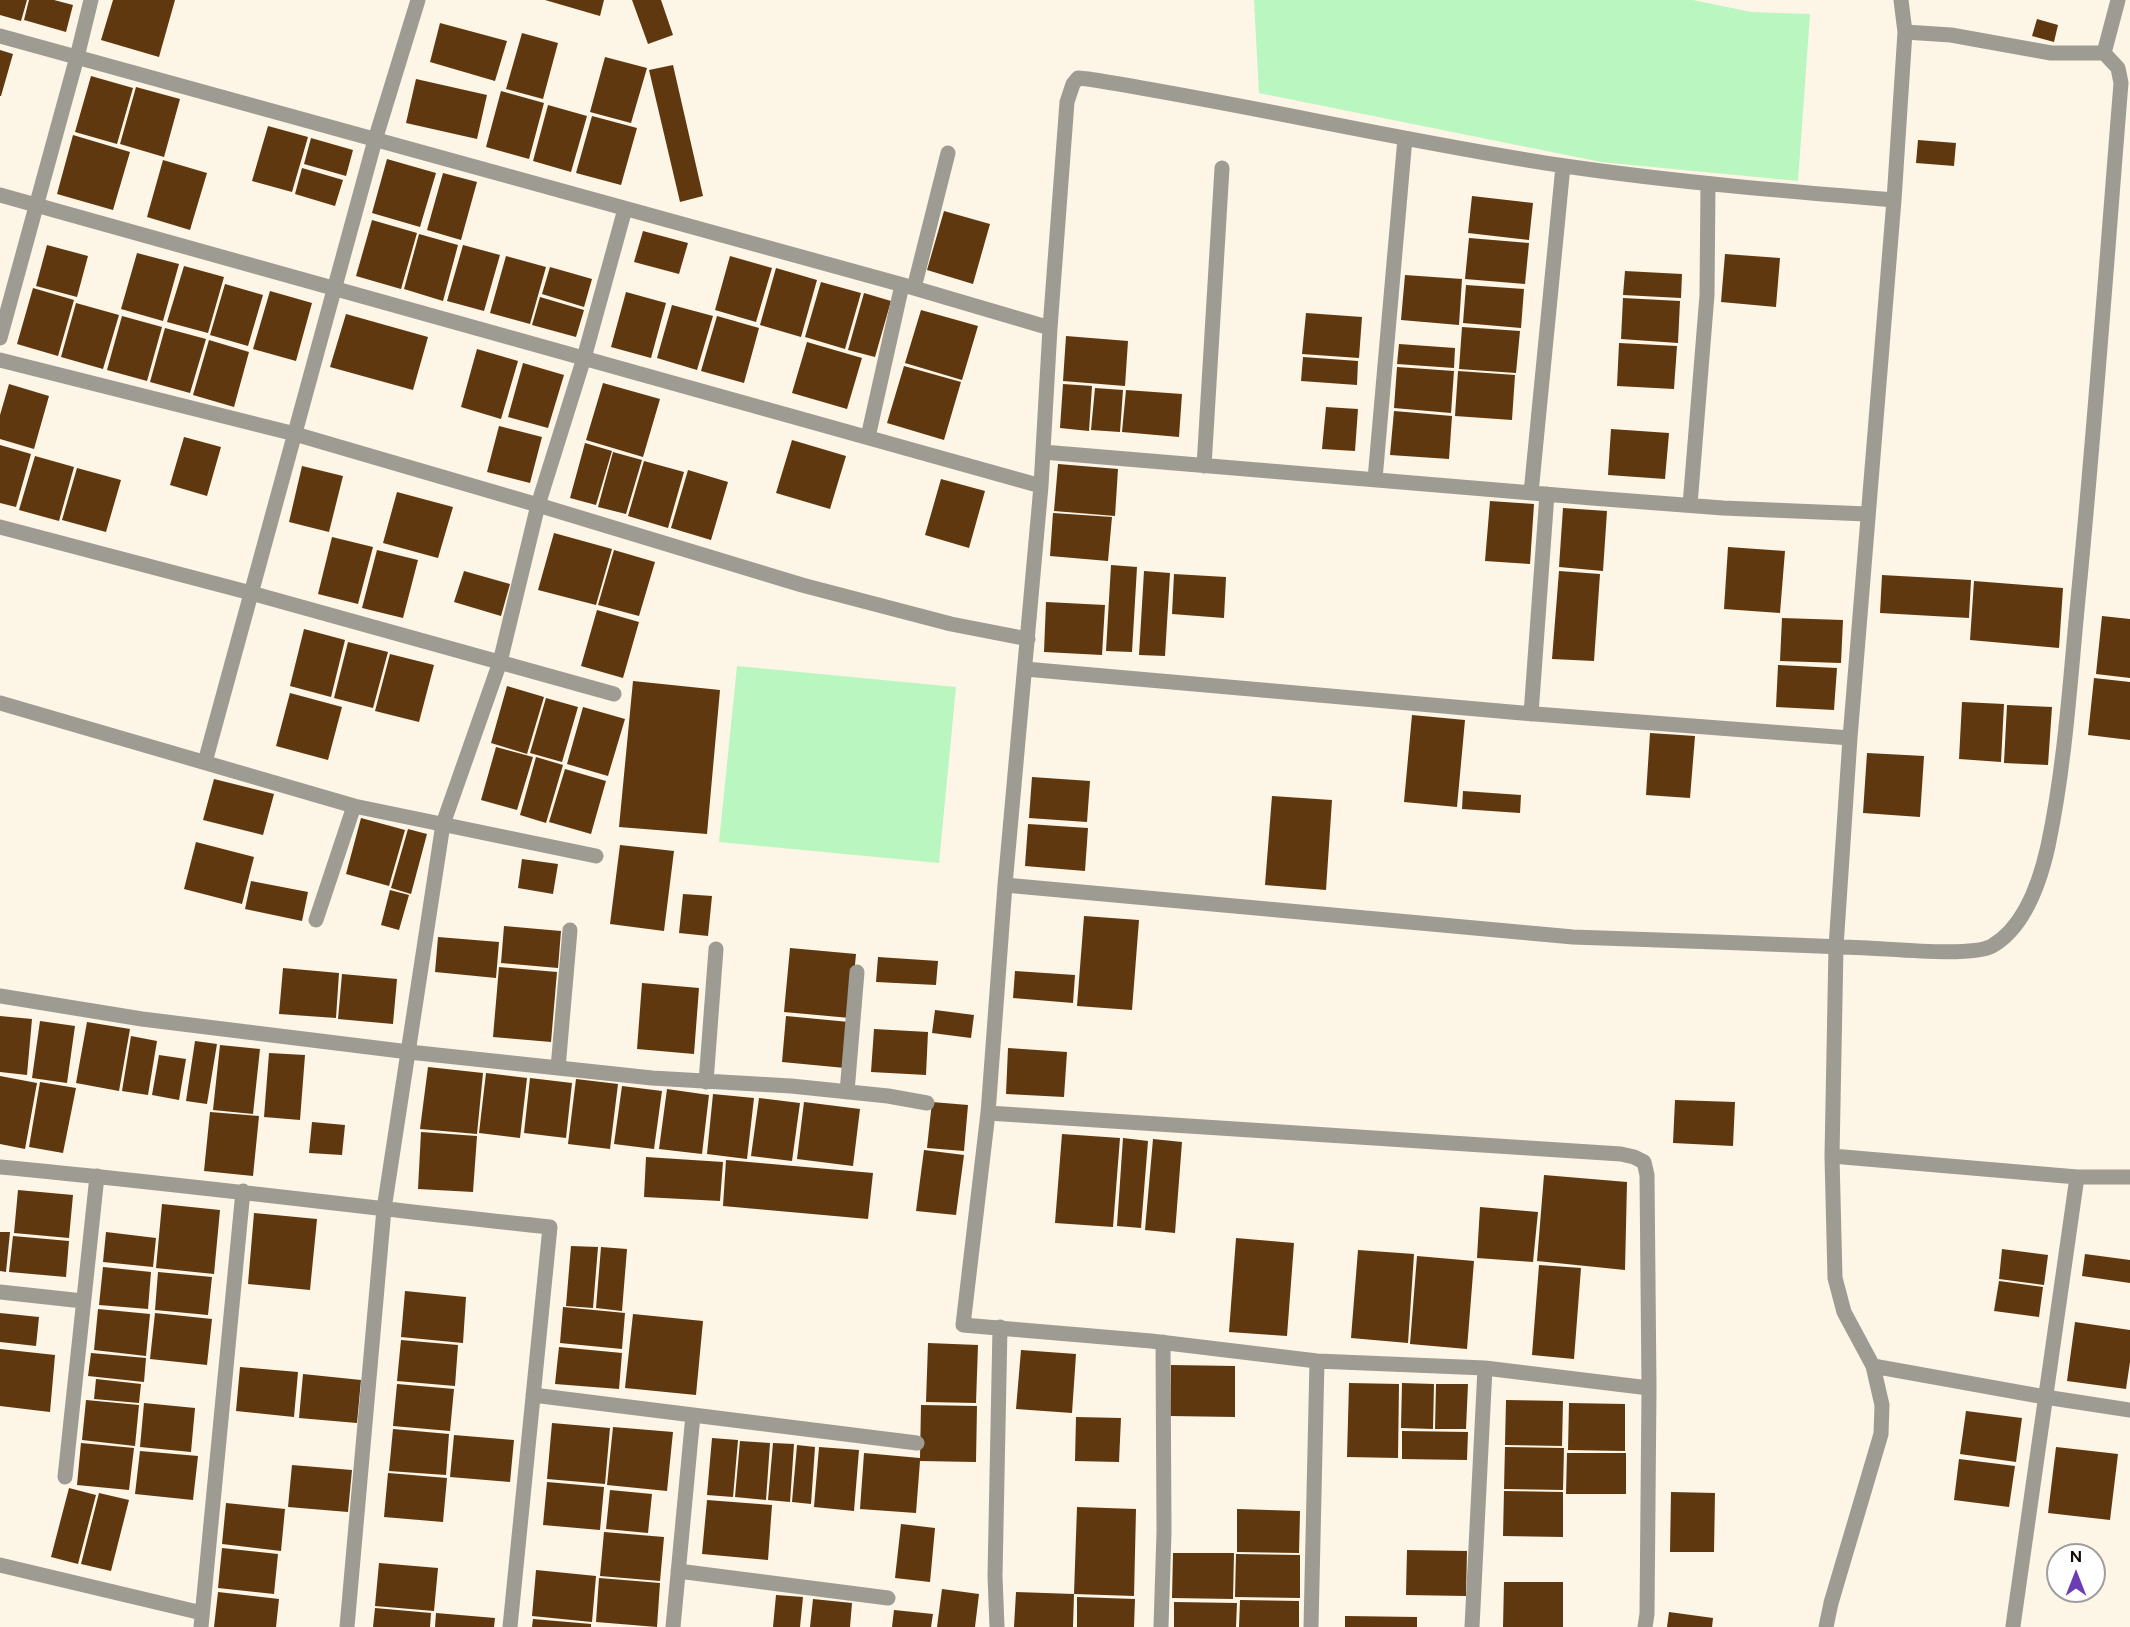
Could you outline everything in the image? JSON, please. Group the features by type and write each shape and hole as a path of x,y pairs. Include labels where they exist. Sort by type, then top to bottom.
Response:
{"street":[{"path":"0,338 77,57 90,0"},
{"path":"205,762 375,140 418,0"},
{"path":"1827,1627 1831,1603 1881,1434 1882,1405 1873,1366 1844,1312 1835,1278 1832,1156 1836,946 1867,514 1894,201 1905,32 1901,0"},
{"path":"2104,53 2118,0"},
{"path":"1005,885 1573,937 1954,951 1988,949 2010,934 2029,904 2047,849 2062,761 2087,510 2121,83 2118,68 2104,53 2050,53 1951,35 1905,32"},
{"path":"0,36 1050,328"},
{"path":"1649,1388 1485,1368 1317,1361 1163,1342 963,1325 988,1113 1005,885 1041,486 1067,102 1073,84 1078,78 1186,94 1405,138 1563,165 1708,184 1894,201"},
{"path":"1375,479 1405,138"},
{"path":"868,437 908,287 948,153"},
{"path":"1531,493 1563,165"},
{"path":"1204,466 1222,168"},
{"path":"1690,505 1707,295 1708,184"},
{"path":"0,195 1041,486"},
{"path":"347,1627 384,1209 443,824 500,662 538,505 584,358 625,209"},
{"path":"0,360 295,434 802,585 951,624 1028,639"},
{"path":"1043,452 1690,505 1867,514"},
{"path":"1531,714 1547,494"},
{"path":"0,527 251,593 614,694"},
{"path":"1025,669 1531,714 1850,738"},
{"path":"0,703 354,806 596,856"},
{"path":"316,920 354,806"},
{"path":"558,1068 570,930"},
{"path":"706,1082 716,949"},
{"path":"847,1092 857,972"},
{"path":"0,996 142,1019 409,1052 652,1078 791,1086 927,1103"},
{"path":"988,1113 1621,1154 1644,1162 1647,1175 1649,1388 1645,1627"},
{"path":"1832,1156 2077,1177 2130,1177"},
{"path":"0,1167 243,1191 550,1227 510,1627"},
{"path":"64,1477 97,1176"},
{"path":"2013,1626 2077,1177"},
{"path":"0,1565 202,1620 243,1191"},
{"path":"0,1292 83,1301"},
{"path":"996,1627 1000,1328"},
{"path":"1161,1627 1164,1532 1163,1342"},
{"path":"1311,1627 1317,1361"},
{"path":"1873,1366 2130,1410"},
{"path":"1472,1627 1485,1368"},
{"path":"533,1395 917,1443"},
{"path":"673,1627 693,1416"},
{"path":"678,1571 888,1598"}],"green space":[{"path":"1254,0 1693,0 1751,12 1810,14 1798,181 1601,162 1259,93"},
{"path":"737,666 956,687 939,863 719,842"}],"building":[{"path":"0,0 27,0 21,21 0,15"},
{"path":"29,0 54,0 73,5 66,32 24,20"},
{"path":"113,0 175,0 159,57 101,40"},
{"path":"545,0 604,0 600,16"},
{"path":"632,0 661,0 673,35 648,44"},
{"path":"2037,19 2058,25 2054,42 2032,36"},
{"path":"440,23 507,41 495,81 430,62"},
{"path":"522,33 558,43 543,99 506,89"},
{"path":"0,50 13,54 1,96 0,96"},
{"path":"605,57 647,68 631,123 590,112"},
{"path":"673,65 703,196 680,202 649,70"},
{"path":"91,76 133,88 117,144 75,132"},
{"path":"416,79 487,95 477,139 406,123"},
{"path":"136,87 180,99 164,157 120,144"},
{"path":"501,91 544,103 529,159 486,147"},
{"path":"548,105 587,116 571,172 533,161"},
{"path":"592,116 637,128 621,185 576,173"},
{"path":"268,126 308,137 292,192 252,181"},
{"path":"73,135 130,152 113,210 57,194"},
{"path":"311,138 353,150 346,176 304,164"},
{"path":"1918,140 1956,143 1954,166 1916,163"},
{"path":"387,159 436,173 420,227 372,213"},
{"path":"163,160 207,173 190,230 147,217"},
{"path":"302,168 343,180 335,206 295,194"},
{"path":"443,173 477,182 461,240 427,230"},
{"path":"1472,196 1533,203 1529,240 1468,233"},
{"path":"944,211 990,224 973,284 927,270"},
{"path":"372,220 417,233 401,289 356,276"},
{"path":"643,231 688,243 679,274 634,262"},
{"path":"419,234 458,245 443,301 404,289"},
{"path":"1469,238 1529,243 1525,284 1465,279"},
{"path":"47,245 88,256 77,297 36,286"},
{"path":"463,245 500,255 484,311 447,301"},
{"path":"137,253 179,264 163,321 121,309"},
{"path":"1725,254 1780,258 1776,307 1721,302"},
{"path":"506,256 546,267 530,324 490,313"},
{"path":"730,256 772,268 756,322 715,310"},
{"path":"184,266 224,277 208,333 167,322"},
{"path":"550,267 592,279 584,307 542,294"},
{"path":"776,268 817,280 801,337 760,325"},
{"path":"1625,271 1682,274 1681,298 1623,295"},
{"path":"1405,275 1462,279 1459,325 1401,320"},
{"path":"821,282 861,293 845,349 805,337"},
{"path":"225,284 263,295 248,346 210,335"},
{"path":"1466,285 1524,289 1521,328 1463,323"},
{"path":"33,288 74,300 58,356 17,344"},
{"path":"270,291 312,303 296,361 253,349"},
{"path":"626,292 666,303 651,358 611,347"},
{"path":"864,293 891,301 875,357 848,350"},
{"path":"540,297 584,310 576,337 532,325"},
{"path":"1623,298 1680,301 1678,343 1621,339"},
{"path":"76,303 119,315 103,369 61,357"},
{"path":"672,305 713,316 697,370 657,358"},
{"path":"921,310 978,326 962,380 905,363"},
{"path":"1306,313 1362,317 1359,358 1302,354"},
{"path":"346,314 428,337 413,390 330,367"},
{"path":"122,316 162,327 147,381 107,370"},
{"path":"717,316 759,328 744,383 701,371"},
{"path":"1462,327 1520,331 1516,373 1459,369"},
{"path":"165,328 206,339 190,393 150,382"},
{"path":"1066,336 1128,341 1125,386 1063,381"},
{"path":"209,340 249,352 234,407 193,395"},
{"path":"807,342 862,358 847,409 792,393"},
{"path":"1619,343 1677,346 1674,389 1617,386"},
{"path":"1399,344 1455,348 1454,368 1397,364"},
{"path":"477,349 518,361 501,419 461,407"},
{"path":"1303,357 1358,361 1357,385 1301,381"},
{"path":"523,363 564,375 548,428 508,417"},
{"path":"904,366 961,382 944,440 887,423"},
{"path":"1397,367 1454,371 1451,413 1394,408"},
{"path":"1458,371 1515,375 1512,420 1455,416"},
{"path":"603,383 660,399 643,457 586,440"},
{"path":"9,384 49,396 34,449 0,439 0,415"},
{"path":"1063,384 1092,386 1089,431 1060,428"},
{"path":"1095,388 1123,390 1120,432 1091,430"},
{"path":"1126,390 1182,394 1179,437 1122,432"},
{"path":"1326,407 1358,409 1355,451 1322,449"},
{"path":"1394,411 1452,416 1449,459 1390,455"},
{"path":"499,426 542,437 530,483 487,472"},
{"path":"1611,429 1669,433 1665,479 1608,475"},
{"path":"184,437 221,447 207,496 170,485"},
{"path":"792,440 846,456 830,509 776,493"},
{"path":"585,443 612,451 596,505 570,498"},
{"path":"0,445 31,454 16,507 0,503"},
{"path":"613,452 642,460 626,514 598,507"},
{"path":"35,456 74,467 59,521 19,510"},
{"path":"644,461 684,472 668,528 628,516"},
{"path":"1058,464 1118,469 1115,516 1054,511"},
{"path":"302,466 343,476 329,532 289,522"},
{"path":"77,468 121,480 106,532 62,520"},
{"path":"688,470 728,482 711,540 671,528"},
{"path":"941,479 985,491 969,548 925,535"},
{"path":"397,492 453,507 438,558 383,543"},
{"path":"1490,501 1534,504 1530,564 1485,561"},
{"path":"1563,508 1607,511 1603,571 1559,567"},
{"path":"1053,513 1112,517 1108,561 1050,556"},
{"path":"554,533 612,549 596,605 538,590"},
{"path":"332,537 373,547 358,604 318,594"},
{"path":"1728,547 1785,551 1780,613 1724,609"},
{"path":"377,550 418,560 403,618 362,608"},
{"path":"614,550 655,562 639,616 598,605"},
{"path":"1111,565 1137,567 1132,652 1106,651"},
{"path":"464,571 510,584 501,616 454,602"},
{"path":"1144,571 1170,573 1165,656 1139,655"},
{"path":"1559,571 1600,574 1594,661 1552,659"},
{"path":"1174,574 1226,577 1224,618 1172,614"},
{"path":"1882,575 1971,580 1969,618 1880,613"},
{"path":"1974,581 2063,588 2059,648 1970,640"},
{"path":"1046,602 1105,605 1102,655 1044,652"},
{"path":"597,610 639,622 623,678 581,666"},
{"path":"2102,616 2130,619 2130,678 2096,674"},
{"path":"1782,618 1843,620 1841,663 1780,661"},
{"path":"304,629 345,640 331,697 290,686"},
{"path":"348,642 388,652 373,708 334,698"},
{"path":"390,654 434,665 419,722 375,711"},
{"path":"1778,665 1837,668 1834,710 1776,707"},
{"path":"2094,678 2130,682 2130,740 2088,735"},
{"path":"633,681 720,690 707,834 619,827"},
{"path":"507,686 544,697 527,754 491,743"},
{"path":"290,693 342,707 328,760 276,746"},
{"path":"546,698 578,707 562,762 530,753"},
{"path":"1962,702 2004,704 2001,762 1959,759"},
{"path":"2007,705 2052,707 2048,765 2004,763"},
{"path":"583,707 625,719 608,776 567,764"},
{"path":"1412,715 1465,720 1457,807 1404,802"},
{"path":"1650,733 1695,736 1690,798 1646,795"},
{"path":"496,747 533,757 517,810 481,800"},
{"path":"1867,753 1924,756 1920,817 1863,813"},
{"path":"536,757 563,765 546,823 520,815"},
{"path":"565,769 606,781 591,834 549,822"},
{"path":"1032,777 1090,781 1087,822 1029,818"},
{"path":"214,779 274,794 263,835 203,820"},
{"path":"1463,791 1521,795 1520,813 1462,809"},
{"path":"1272,796 1332,800 1326,890 1265,885"},
{"path":"361,818 405,830 389,886 346,874"},
{"path":"1028,824 1088,828 1085,871 1025,866"},
{"path":"408,829 427,834 411,894 391,888"},
{"path":"196,842 254,857 242,904 184,889"},
{"path":"620,845 674,851 664,931 610,924"},
{"path":"522,859 558,864 553,894 518,888"},
{"path":"251,881 308,892 302,921 245,909"},
{"path":"390,890 409,895 399,930 381,925"},
{"path":"683,894 712,896 708,936 679,933"},
{"path":"1084,916 1139,920 1132,1010 1077,1006"},
{"path":"504,926 561,931 558,968 501,963"},
{"path":"438,937 499,942 496,978 435,972"},
{"path":"790,948 856,954 850,1018 784,1012"},
{"path":"878,957 938,961 936,985 876,982"},
{"path":"499,967 557,972 551,1042 493,1037"},
{"path":"283,968 339,973 336,1018 279,1014"},
{"path":"1015,971 1075,975 1073,1003 1013,998"},
{"path":"342,974 397,979 393,1024 338,1019"},
{"path":"642,983 699,988 694,1054 637,1049"},
{"path":"935,1010 974,1015 971,1038 932,1033"},
{"path":"0,1016 32,1019 27,1075 0,1072"},
{"path":"786,1016 849,1022 845,1068 782,1062"},
{"path":"40,1021 75,1026 67,1083 32,1078"},
{"path":"87,1022 130,1029 119,1091 76,1083"},
{"path":"874,1029 928,1032 926,1075 871,1072"},
{"path":"131,1036 157,1041 148,1095 122,1091"},
{"path":"195,1041 217,1044 207,1104 186,1101"},
{"path":"220,1045 260,1049 253,1114 213,1110"},
{"path":"1008,1048 1067,1052 1064,1097 1006,1094"},
{"path":"269,1053 305,1055 300,1120 264,1117"},
{"path":"159,1055 186,1059 179,1100 152,1095"},
{"path":"428,1067 483,1073 477,1134 420,1129"},
{"path":"486,1073 527,1078 520,1138 479,1133"},
{"path":"0,1076 37,1083 25,1149 0,1144"},
{"path":"530,1078 572,1083 566,1138 524,1133"},
{"path":"576,1079 618,1084 610,1149 568,1144"},
{"path":"40,1082 76,1088 63,1153 29,1147"},
{"path":"622,1086 662,1091 654,1149 614,1144"},
{"path":"667,1089 709,1095 702,1154 659,1149"},
{"path":"713,1094 754,1098 747,1159 707,1154"},
{"path":"759,1098 800,1103 792,1161 751,1156"},
{"path":"1675,1100 1735,1102 1733,1146 1673,1143"},
{"path":"804,1102 860,1109 853,1166 797,1159"},
{"path":"932,1102 968,1105 964,1151 927,1148"},
{"path":"210,1112 259,1116 253,1176 204,1171"},
{"path":"312,1122 345,1125 342,1155 309,1153"},
{"path":"421,1132 477,1136 473,1192 418,1189"},
{"path":"1062,1134 1120,1138 1113,1227 1055,1223"},
{"path":"1123,1138 1148,1141 1141,1228 1117,1226"},
{"path":"1153,1139 1182,1142 1175,1233 1145,1230"},
{"path":"924,1150 964,1155 956,1215 916,1211"},
{"path":"646,1157 723,1162 720,1201 644,1197"},
{"path":"726,1160 873,1173 868,1219 723,1206"},
{"path":"1544,1175 1627,1182 1625,1270 1537,1261"},
{"path":"18,1190 73,1195 69,1238 14,1233"},
{"path":"162,1204 220,1210 214,1274 156,1268"},
{"path":"1480,1207 1538,1212 1533,1262 1477,1258"},
{"path":"254,1213 317,1219 310,1290 248,1284"},
{"path":"0,1232 10,1232 6,1272 0,1271"},
{"path":"106,1232 156,1238 153,1267 103,1262"},
{"path":"13,1236 69,1241 66,1277 9,1272"},
{"path":"1236,1238 1294,1243 1287,1336 1229,1332"},
{"path":"571,1246 598,1247 593,1308 566,1306"},
{"path":"601,1247 627,1249 622,1311 596,1308"},
{"path":"2002,1249 2048,1255 2044,1285 1999,1279"},
{"path":"1358,1250 1414,1254 1408,1343 1351,1338"},
{"path":"2085,1254 2130,1260 2130,1283 2082,1276"},
{"path":"1417,1256 1474,1261 1467,1349 1410,1344"},
{"path":"1539,1265 1581,1268 1574,1359 1532,1355"},
{"path":"103,1267 151,1272 148,1309 99,1305"},
{"path":"158,1272 212,1277 208,1315 155,1310"},
{"path":"1999,1281 2043,1287 2039,1317 1994,1311"},
{"path":"405,1291 466,1297 463,1343 401,1337"},
{"path":"563,1307 625,1313 622,1349 560,1343"},
{"path":"98,1309 150,1314 146,1356 94,1350"},
{"path":"0,1313 39,1317 36,1346 0,1342"},
{"path":"155,1313 212,1319 207,1365 150,1359"},
{"path":"633,1314 703,1321 696,1395 625,1388"},
{"path":"2075,1322 2130,1330 2130,1362 2126,1389 2067,1381"},
{"path":"401,1340 458,1345 455,1386 397,1381"},
{"path":"928,1343 978,1345 976,1403 926,1402"},
{"path":"559,1347 622,1353 619,1389 555,1384"},
{"path":"0,1349 55,1355 50,1412 0,1406"},
{"path":"1021,1350 1076,1354 1072,1413 1016,1409"},
{"path":"91,1353 146,1358 144,1382 88,1376"},
{"path":"1171,1365 1235,1366 1235,1417 1170,1416"},
{"path":"240,1367 298,1372 294,1417 236,1411"},
{"path":"303,1374 361,1380 357,1423 299,1418"},
{"path":"96,1379 141,1384 139,1403 94,1399"},
{"path":"1349,1383 1399,1384 1398,1458 1347,1457"},
{"path":"1402,1383 1434,1384 1433,1429 1401,1428"},
{"path":"397,1384 454,1389 450,1431 393,1426"},
{"path":"1436,1384 1468,1384 1466,1429 1435,1429"},
{"path":"86,1400 139,1405 135,1446 82,1440"},
{"path":"1506,1400 1563,1401 1562,1446 1505,1445"},
{"path":"144,1403 195,1408 191,1452 140,1447"},
{"path":"1569,1403 1625,1404 1625,1451 1568,1450"},
{"path":"921,1405 977,1406 976,1462 920,1461 916,1513 860,1509 864,1453 920,1458"},
{"path":"1966,1411 2022,1418 2016,1462 1960,1454"},
{"path":"1076,1417 1121,1418 1119,1462 1075,1461"},
{"path":"552,1423 610,1428 605,1484 547,1479"},
{"path":"613,1427 673,1432 667,1491 607,1485"},
{"path":"393,1429 449,1434 446,1475 389,1471"},
{"path":"1402,1431 1468,1432 1467,1460 1402,1459"},
{"path":"454,1435 514,1440 510,1482 450,1477"},
{"path":"712,1438 738,1440 733,1497 707,1495"},
{"path":"740,1441 770,1443 766,1500 735,1497"},
{"path":"81,1443 134,1448 129,1490 77,1485"},
{"path":"773,1443 794,1444 790,1502 768,1500"},
{"path":"797,1445 815,1447 811,1504 792,1502"},
{"path":"819,1447 859,1450 854,1511 814,1507"},
{"path":"1505,1447 1564,1448 1563,1490 1504,1489"},
{"path":"2056,1447 2118,1454 2110,1520 2048,1513"},
{"path":"140,1451 198,1456 193,1500 135,1494"},
{"path":"1567,1453 1626,1453 1626,1494 1566,1494"},
{"path":"1959,1459 2015,1466 2009,1507 1954,1500"},
{"path":"292,1465 352,1470 348,1512 288,1507"},
{"path":"388,1473 447,1478 443,1522 384,1517"},
{"path":"547,1482 604,1487 600,1530 543,1525"},
{"path":"69,1488 96,1495 78,1564 51,1557"},
{"path":"610,1490 652,1494 648,1533 606,1529"},
{"path":"1504,1491 1563,1492 1563,1537 1503,1536"},
{"path":"1671,1492 1715,1493 1714,1552 1670,1552"},
{"path":"99,1493 129,1500 111,1571 81,1564"},
{"path":"707,1500 772,1505 768,1560 702,1554"},
{"path":"226,1503 285,1509 281,1551 222,1544"},
{"path":"1077,1507 1136,1509 1134,1596 1074,1594"},
{"path":"1237,1509 1300,1511 1299,1553 1237,1552"},
{"path":"901,1524 935,1528 930,1582 895,1578"},
{"path":"604,1532 664,1537 660,1581 600,1576"},
{"path":"222,1548 278,1554 274,1594 218,1588"},
{"path":"1407,1550 1467,1551 1466,1596 1406,1595"},
{"path":"1173,1553 1234,1553 1233,1599 1172,1598"},
{"path":"1236,1554 1300,1555 1300,1598 1235,1597"},
{"path":"379,1563 438,1568 434,1611 375,1606"},
{"path":"536,1570 596,1576 592,1622 532,1616"},
{"path":"599,1578 660,1583 657,1627 596,1622"},
{"path":"1504,1582 1563,1582 1563,1627 1503,1627"},
{"path":"942,1589 979,1594 975,1627 937,1627"},
{"path":"218,1592 279,1599 276,1627 214,1627"},
{"path":"1016,1592 1074,1594 1073,1627 1014,1627"},
{"path":"776,1595 803,1597 800,1627 773,1627"},
{"path":"1077,1597 1135,1599 1134,1627 1077,1627"},
{"path":"813,1599 852,1603 850,1627 810,1627"},
{"path":"1240,1600 1299,1601 1299,1627 1239,1627"},
{"path":"1174,1602 1237,1603 1236,1627 1174,1627"},
{"path":"375,1608 431,1613 430,1627 373,1627"},
{"path":"894,1610 933,1614 931,1627 892,1627"},
{"path":"1669,1612 1713,1618 1712,1627 1667,1627"},
{"path":"436,1613 495,1618 494,1627 435,1627"},
{"path":"1345,1616 1417,1617 1417,1627 1345,1627"},
{"path":"533,1619 591,1624 591,1627 532,1627"}]}
